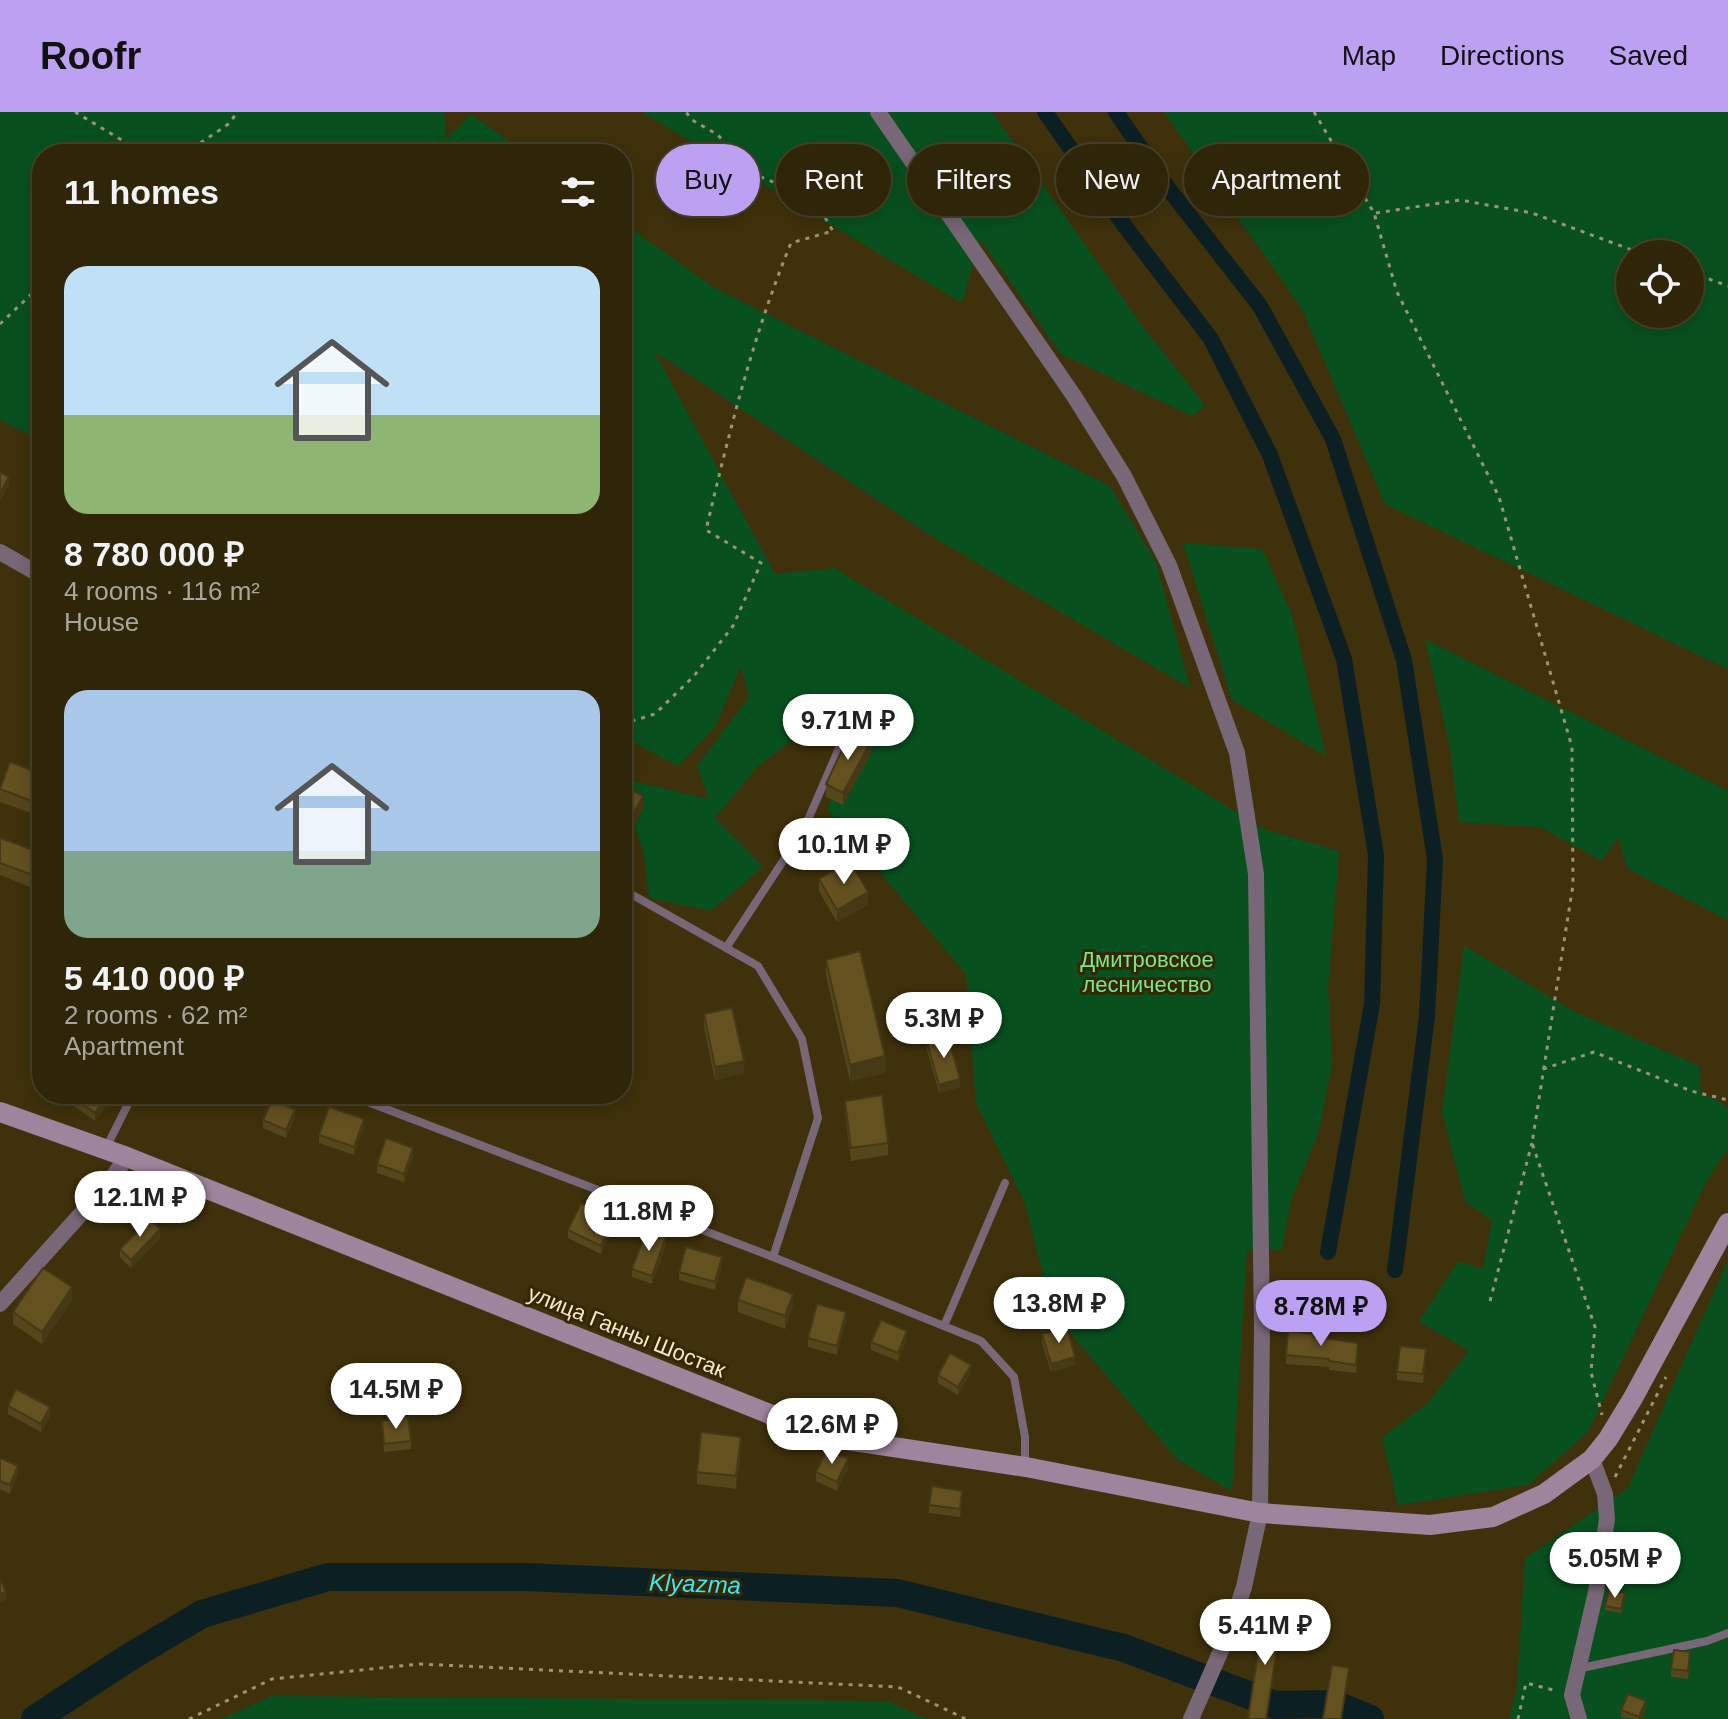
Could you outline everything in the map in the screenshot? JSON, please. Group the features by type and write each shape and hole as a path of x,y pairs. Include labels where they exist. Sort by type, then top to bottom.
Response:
{"main road":[{"name":"улица Ганны Шостак","path":"0,1112 105,1148 827,1437 1026,1467 1260,1513 1430,1525 1493,1517 1544,1494 1592,1459 1608,1439 1728,1223"}],"street":[{"path":"878,112 1074,396 1124,476 1169,565 1237,753 1256,874 1262,1329 1260,1513 1244,1587 1230,1630 1191,1719"},
{"path":"0,552 32,570"},
{"path":"0,1304 106,1186 127,1157"},
{"path":"1579,1719 1572,1695 1596,1592 1607,1519 1605,1494 1592,1459"}],"lane":[{"path":"726,948 804,829 856,709"},
{"path":"632,895 758,966 802,1039 818,1118 773,1257"},
{"path":"105,1148 128,1104"},
{"path":"373,1104 773,1257 981,1341 1014,1377 1025,1437 1026,1467"},
{"path":"944,1326 1005,1183"},
{"path":"1577,1669 1707,1641 1728,1633"}],"path":[{"path":"75,112 128,144"},
{"path":"199,144 230,123 237,112"},
{"path":"632,721 655,714 694,676 733,626 761,563 706,530 727,441 773,287 791,243 833,231 814,199 749,172 718,135 692,120 686,112"},
{"path":"1314,112 1374,213 1397,292 1499,497 1572,747 1573,885 1532,1143 1490,1301"},
{"path":"1374,213 1460,200 1532,213 1616,244"},
{"path":"1704,277 1728,286"},
{"path":"0,324 32,294"},
{"path":"1543,1069 1594,1052 1691,1091 1728,1100"},
{"path":"1532,1143 1595,1327 1591,1372 1608,1439"},
{"path":"189,1719 272,1679 420,1664 898,1687 966,1719"},
{"path":"1518,1719 1526,1683 1572,1695"}],"green space":[{"path":"0,112 444,112 446,139 471,114 513,144 32,144 32,436 0,420"},
{"path":"642,112 992,112 1014,144 907,144 907,216 1040,216 1040,180 1056,203 1056,216 1065,216 1143,327 1205,405 1192,416 1061,354 980,239 962,303 816,216 891,216 891,144 776,144 776,192 760,182 760,144 696,144"},
{"path":"1164,112 1728,112 1728,669 1385,504 1302,309 1237,216 1369,216 1369,144 1186,144"},
{"name":"Дмитровское лесничество","path":"632,229 713,287 1110,486 1156,562 1190,688 933,537 654,351 775,574 834,568 1266,830 1339,851 1328,988 1332,1063 1319,1131 1291,1200 1282,1249 1247,1249 1232,1491 1177,1459 1052,1311 1025,1203 976,1103 966,974 827,810 854,742 823,716 757,767 715,818 763,867 711,911 649,898 644,854 632,819 632,781 709,799 697,766 749,697 741,666 715,727 678,766 632,741"},
{"path":"1183,543 1262,549 1292,615 1326,756 1232,700"},
{"path":"1425,639 1728,791 1728,920 1628,869 1618,837 1602,861 1540,827 1459,822 1450,747"},
{"path":"1464,946 1575,1012 1699,1066 1701,1094 1723,1103 1728,1110 1728,1148 1706,1182 1588,1432 1528,1485 1398,1505 1382,1437 1427,1404 1469,1351 1419,1321 1458,1261 1483,1269 1492,1221 1465,1201 1442,1112"},
{"path":"1728,1260 1728,1719 1509,1719 1517,1687 1525,1558 1628,1488"},
{"path":"271,1696 888,1701 926,1719 222,1719"}],"building":[{"path":"0,472 9,477 0,493"},
{"path":"851,731 871,741 843,793 826,784"},
{"path":"10,762 32,770 32,801 0,789"},
{"path":"632,790 643,796 632,817"},
{"path":"0,838 32,849 30,874 0,863"},
{"path":"850,861 868,892 837,910 819,879"},
{"path":"860,951 885,1056 850,1065 826,960"},
{"path":"732,1008 744,1061 715,1067 704,1014"},
{"path":"948,1036 960,1079 939,1085 927,1042"},
{"path":"882,1095 888,1143 851,1148 845,1101"},
{"path":"82,1104 101,1104 95,1113"},
{"path":"270,1104 281,1104 295,1110 286,1130 263,1120"},
{"path":"329,1107 364,1119 354,1147 319,1135"},
{"path":"386,1138 413,1148 404,1174 377,1164"},
{"path":"581,1203 614,1218 601,1246 568,1230"},
{"path":"150,1219 160,1229 131,1260 120,1249"},
{"path":"647,1229 666,1236 652,1276 632,1269"},
{"path":"686,1247 722,1257 715,1282 679,1272"},
{"path":"43,1268 72,1287 42,1332 13,1312"},
{"path":"746,1277 793,1294 785,1316 738,1300"},
{"path":"817,1304 846,1312 837,1346 808,1338"},
{"path":"881,1320 907,1331 898,1353 871,1342"},
{"path":"1067,1327 1075,1357 1051,1364 1042,1334"},
{"path":"1288,1331 1358,1343 1356,1365 1286,1355"},
{"path":"1400,1346 1426,1349 1423,1374 1397,1372"},
{"path":"950,1353 971,1365 958,1387 938,1375"},
{"path":"16,1389 50,1407 41,1424 8,1406"},
{"path":"408,1417 411,1441 384,1444 382,1421"},
{"path":"701,1432 741,1437 736,1476 697,1472"},
{"path":"827,1450 848,1459 837,1482 816,1472"},
{"path":"0,1458 18,1466 10,1485 0,1481"},
{"path":"932,1486 962,1491 960,1509 929,1505"},
{"path":"0,1579 6,1592 0,1594"},
{"path":"1609,1590 1625,1593 1621,1609 1605,1606"},
{"path":"1264,1613 1282,1617 1266,1719 1248,1719"},
{"path":"1674,1650 1690,1652 1688,1671 1671,1669"},
{"path":"1332,1665 1349,1668 1341,1719 1323,1719"},
{"path":"1628,1694 1646,1701 1639,1717 1621,1710"}],"waterway":[{"path":"1045,112 1124,225 1211,339 1270,455 1344,659 1376,855 1372,1004 1328,1252"},
{"path":"1116,112 1168,188 1260,306 1333,439 1404,660 1435,859 1427,1016 1395,1270"},
{"name":"Klyazma","path":"35,1719 202,1614 328,1577 525,1577 897,1593 1124,1648 1275,1705 1334,1704 1370,1719"}]}
